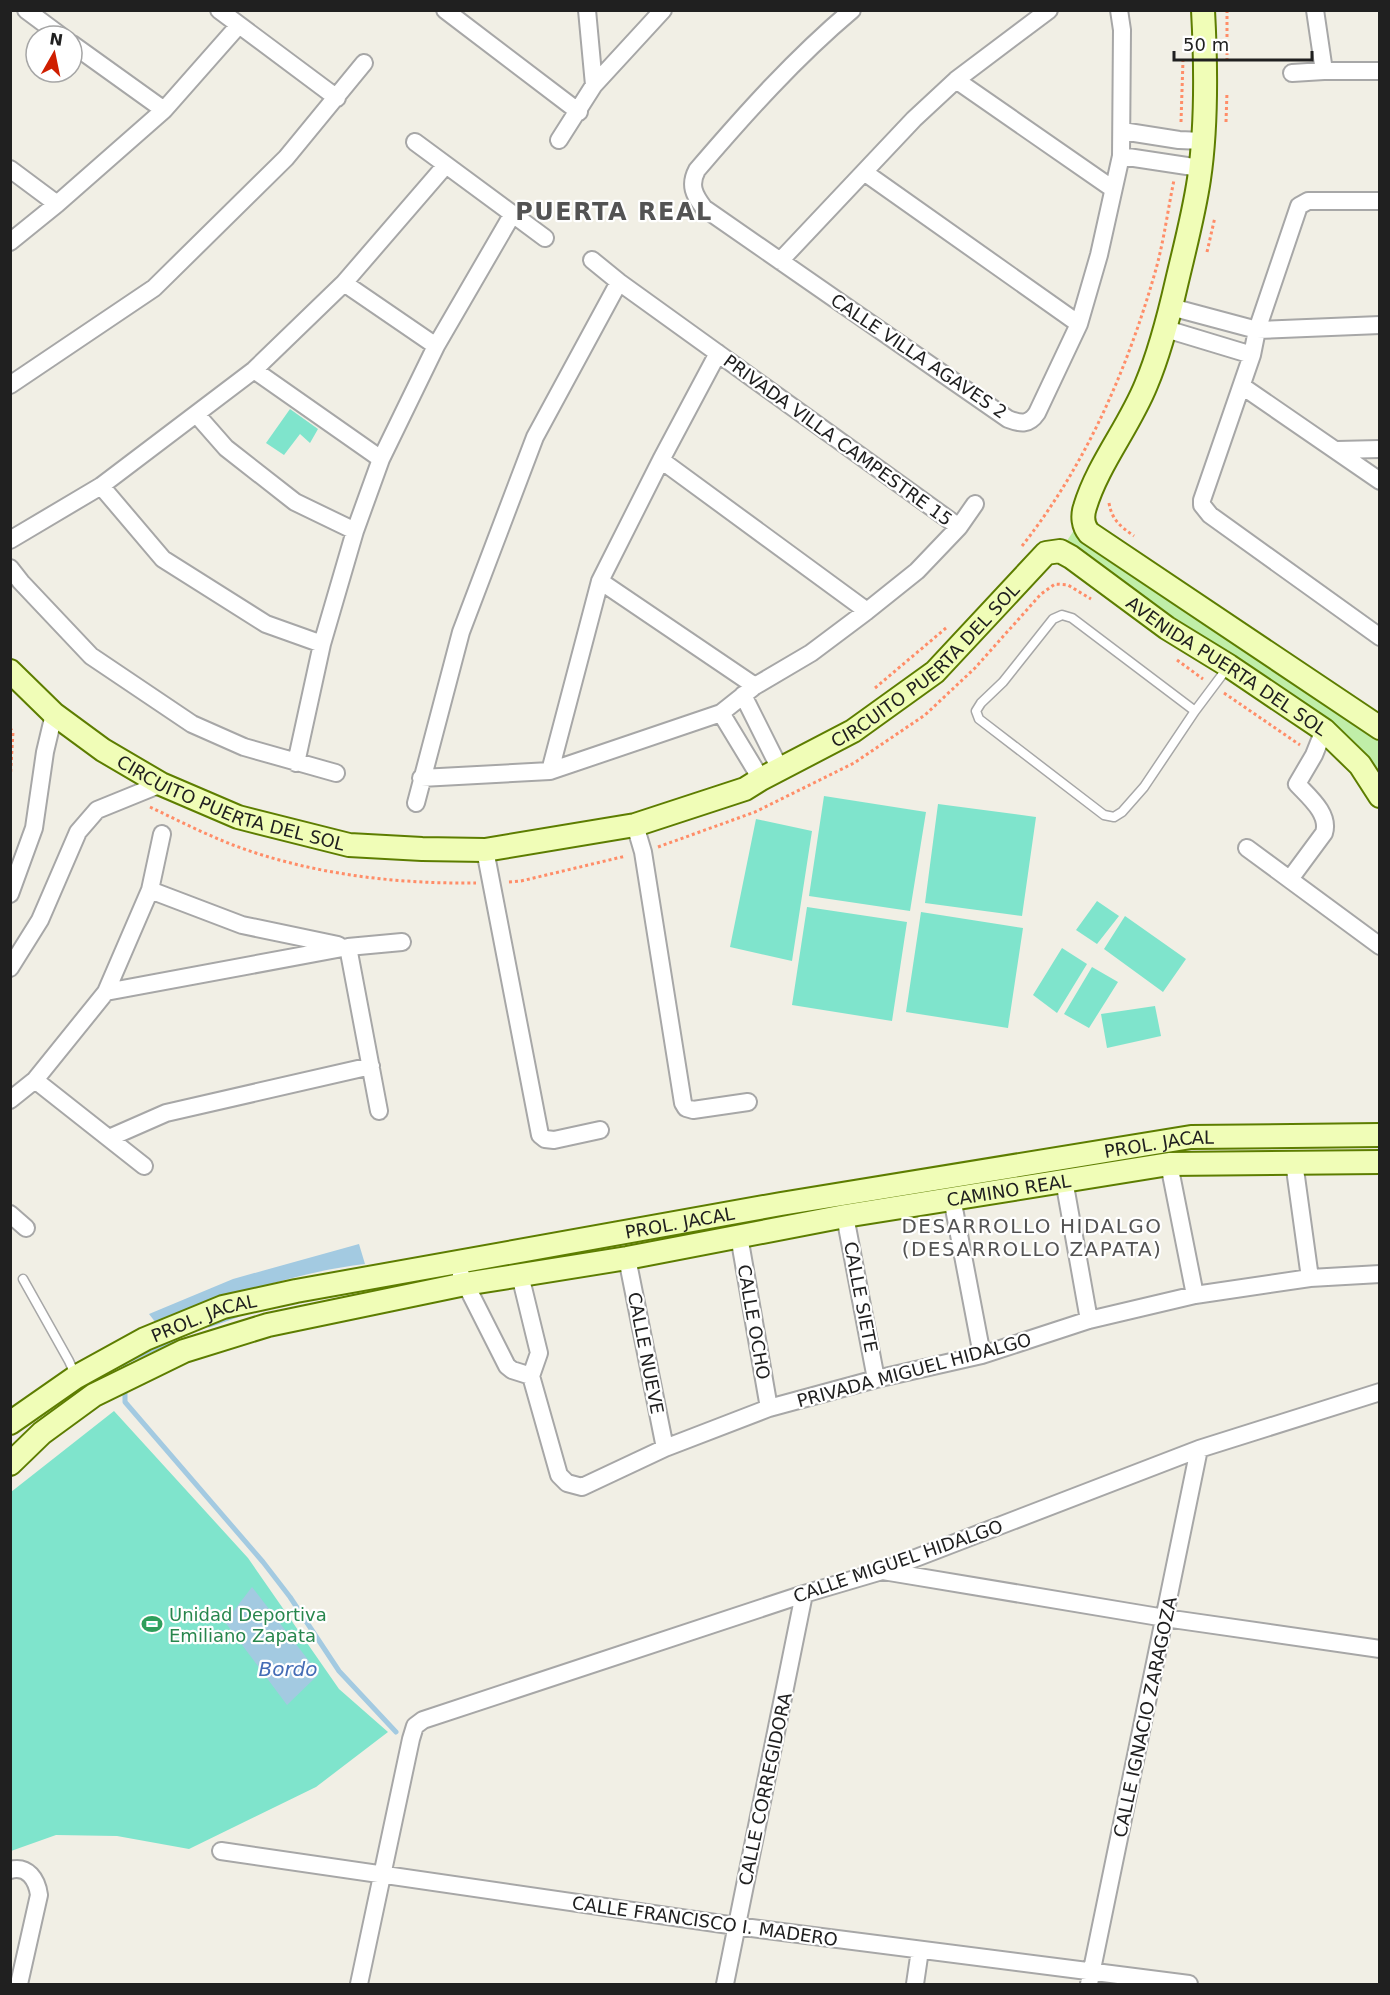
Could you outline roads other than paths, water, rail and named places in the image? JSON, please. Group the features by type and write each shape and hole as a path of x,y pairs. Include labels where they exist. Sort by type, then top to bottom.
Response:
{"street":[{"path":"26,10 45,24"},
{"path":"219,10 337,98"},
{"path":"587,10 594,85"},
{"path":"559,140 579,112 594,85 663,10"},
{"name":"CALLE VILLA AGAVES 2","path":"852,10 756,102 697,170 692,188 704,208 1008,418 1025,423 1032,420 1061,365 1079,324 1099,255 1120,156 1122,30 1119,10"},
{"path":"780,261 914,119 956,80 1049,10"},
{"path":"1203,10 1205,45 1203,141 1175,332 1252,356"},
{"path":"1315,10 1324,71"},
{"path":"446,11 579,112"},
{"path":"10,242 164,110 239,25"},
{"path":"84,53 164,110"},
{"path":"13,380 154,288 286,158 364,63"},
{"path":"1292,73 1380,71"},
{"path":"956,80 1113,189"},
{"path":"1122,131 1179,140 1203,141"},
{"path":"415,142 545,238"},
{"path":"1120,156 1200,168"},
{"path":"10,540 101,486 254,370 344,283 445,166"},
{"path":"10,169 57,204"},
{"path":"864,172 1079,324"},
{"path":"1380,201 1308,201 1299,206 1257,330 1252,356 1206,486 1202,505 1210,515 1380,637"},
{"path":"296,763 322,644 355,531 381,459 436,346 512,215"},
{"name":"PRIVADA VILLA CAMPESTRE 15","path":"592,260 619,282 959,527"},
{"path":"416,803 461,632 535,437 619,282"},
{"path":"344,283 436,346"},
{"path":"1180,309 1257,330 1380,326"},
{"name":"AVENIDA PUERTA DEL SOL","path":"1175,332 1097,480 1085,508 1083,517 1089,533 1187,601 1380,728"},
{"name":"PRIVADA VILLA CAMPESTRE 15","path":"550,771 600,581 660,460 718,353"},
{"path":"254,370 381,459"},
{"path":"1242,386 1380,482"},
{"path":"197,415 226,448 295,502 355,531"},
{"path":"1336,450 1380,449"},
{"path":"660,460 867,611"},
{"path":"101,486 163,559 266,624 322,644"},
{"name":"PRIVADA VILLA CAMPESTRE 15","path":"421,778 550,771 721,713 749,691 811,653 917,571 959,527 975,504"},
{"name":"AVENIDA PUERTA DEL SOL","path":"1060,551 1071,556 1167,628 1229,666 1324,730 1360,765 1380,796"},
{"name":"CIRCUITO PUERTA DEL SOL","path":"10,671 54,714 103,750 161,784 238,817 349,845 485,850 635,825 744,789 766,765 853,731 935,672 1046,553 1060,551"},
{"path":"10,568 91,656 192,724 244,747 336,773"},
{"path":"600,581 749,691 766,765"},
{"path":"1167,628 1187,601"},
{"path":"721,713 766,765"},
{"path":"10,894 34,828 45,752 54,714"},
{"path":"1290,879 1324,833 1327,824 1323,814 1297,784 1314,755 1324,730"},
{"path":"10,968 40,920 78,832 97,810 161,784"},
{"path":"635,825 643,852 683,1103 686,1108 693,1110 748,1102"},
{"path":"10,1100 35,1080 106,992 150,890 162,834"},
{"path":"1247,848 1380,946"},
{"path":"485,850 540,1135 545,1139 554,1140 600,1130"},
{"path":"150,890 243,925 348,947"},
{"path":"106,992 348,947 402,942"},
{"path":"348,947 379,1111"},
{"path":"109,1138 166,1113 371,1066"},
{"path":"35,1080 144,1166"},
{"name":"PROL. JACAL","path":"10,1423 76,1377 145,1339 223,1307 296,1291 781,1204 1191,1137 1380,1135"},
{"path":"1294,1162 1310,1278"},
{"name":"CAMINO REAL","path":"465,1284 627,1258 845,1216 1169,1164 1380,1162"},
{"path":"1169,1164 1195,1295"},
{"path":"1064,1180 1089,1320"},
{"path":"952,1198 982,1355"},
{"path":"10,1214 26,1228"},
{"name":"CALLE SIETE","path":"845,1216 876,1379"},
{"name":"CALLE OCHO","path":"739,1236 768,1408"},
{"name":"CALLE NUEVE","path":"627,1258 665,1448"},
{"path":"456,1262 507,1366 531,1376 539,1353 520,1275"},
{"name":"PRIVADA MIGUEL HIDALGO","path":"531,1376 559,1475 567,1483 582,1487 665,1448 768,1408 876,1379 982,1355 1089,1320 1195,1295 1310,1278 1380,1274"},
{"name":"PROL. JACAL","path":"10,1464 42,1433 94,1395 184,1351 268,1325 465,1284"},
{"name":"CALLE MIGUEL HIDALGO","path":"382,1874 415,1726 433,1715 804,1594 882,1571 1199,1449 1380,1392"},
{"name":"CALLE IGNACIO ZARAGOZA","path":"1091,1978 1199,1449"},
{"path":"882,1571 1165,1618 1380,1649"},
{"name":"CALLE CORREGIDORA","path":"725,1984 804,1594"},
{"name":"CALLE FRANCISCO I. MADERO","path":"221,1851 736,1926 920,1950 1091,1978 1189,1984"},
{"path":"10,1870 15,1868 25,1870 32,1875 38,1884 39,1895 19,1984"},
{"path":"359,1984 382,1874"},
{"path":"915,1984 920,1950"}],"lane":[{"path":"1195,711 1072,618 1062,615 1053,619 1003,682 976,711 979,718 1104,815 1114,817 1122,812 1144,787 1195,711 1229,666"},
{"path":"23,1279 76,1377"}],"water":[{"path":"359,1244 365,1264 285,1280 156,1323 149,1314 233,1279"},
{"name":"Bordo","path":"252,1587 319,1674 287,1705 225,1622"}],"waterway":[{"path":"209,1325 237,1315"},
{"path":"125,1372 125,1362 175,1339"},
{"path":"125,1387 125,1402 263,1562 290,1597 339,1671 396,1732"}],"place":[{"name":"Unidad Deportiva Emiliano Zapata","path":"152,1624"}],"district":[{"name":"PUERTA REAL","path":"614,212"},
{"name":"DESARROLLO HIDALGO (DESARROLLO ZAPATA)","path":"1032,1238"}]}
